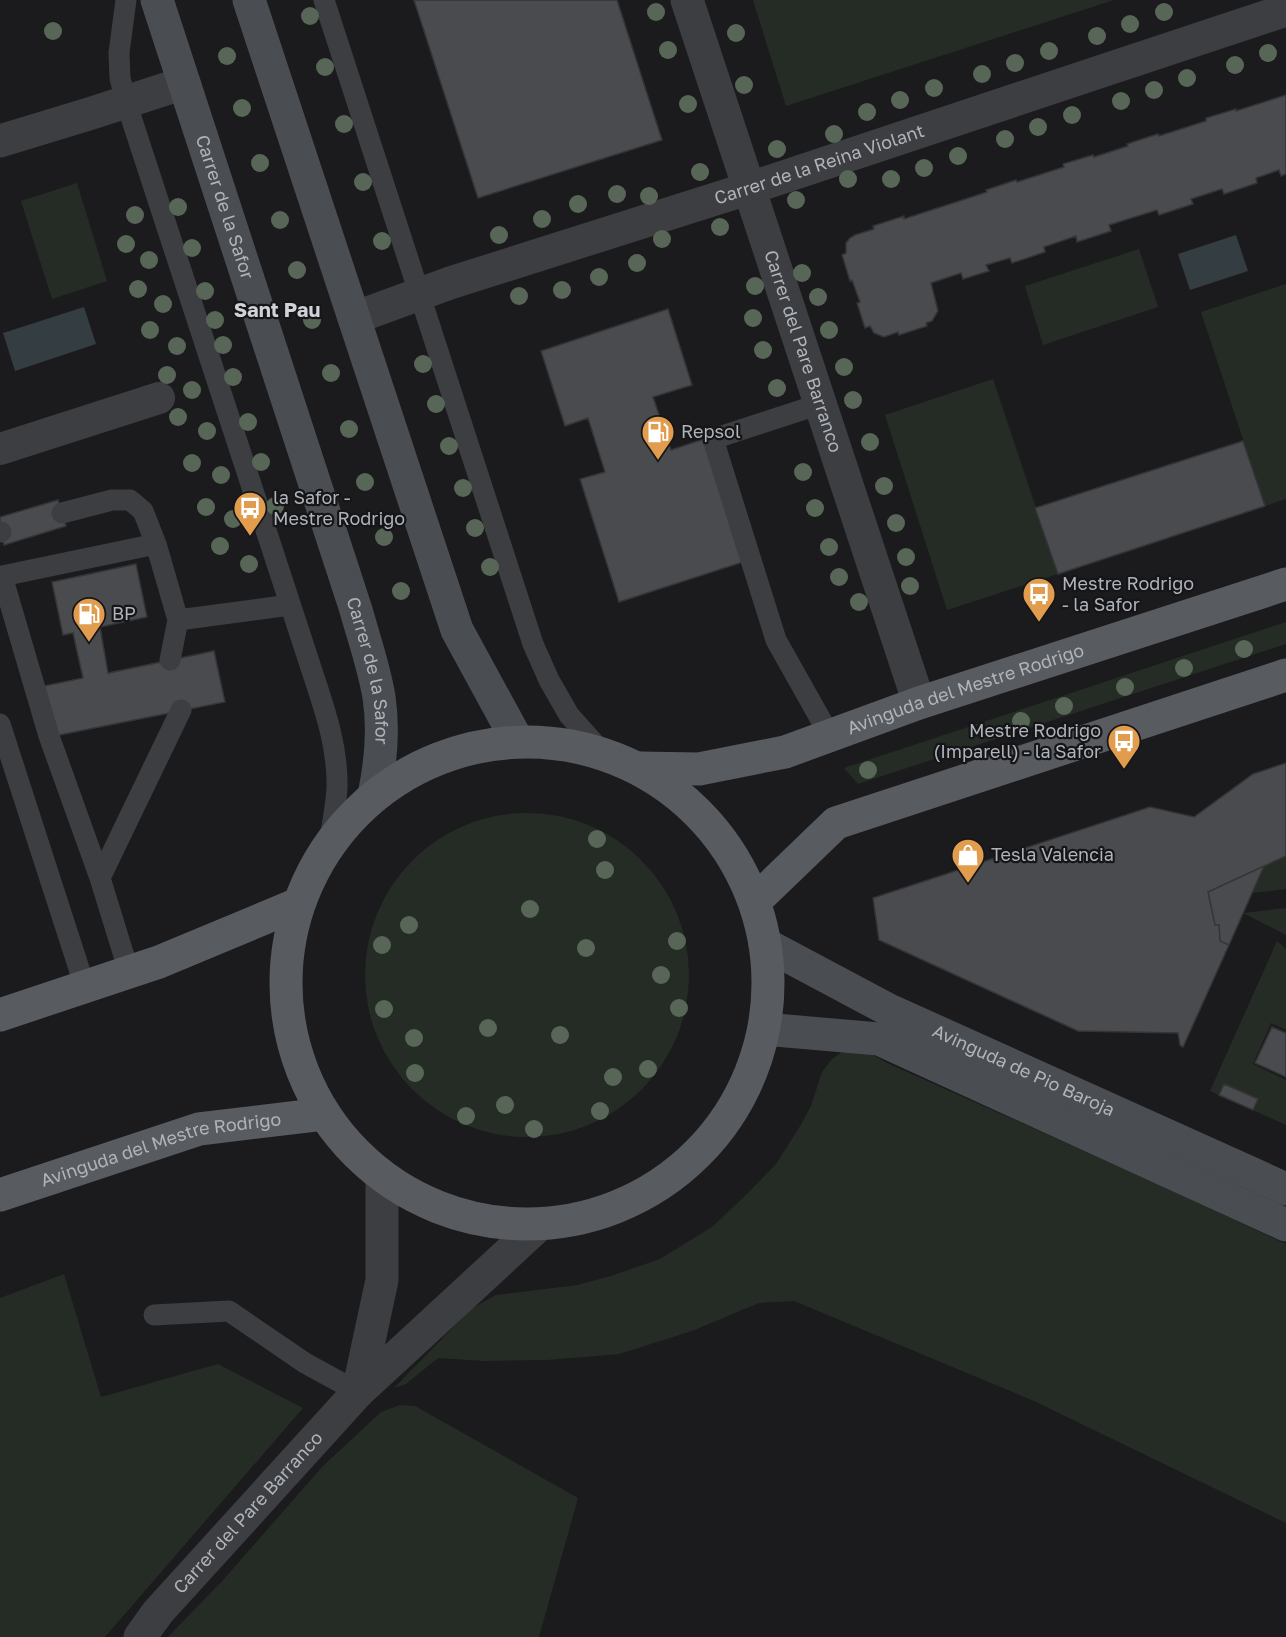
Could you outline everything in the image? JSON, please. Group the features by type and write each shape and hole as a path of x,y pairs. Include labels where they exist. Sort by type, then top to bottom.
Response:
{"main road":[{"name":"Carrer de la Safor","path":"157,0 352,599 369,658 379,697 382,733 380,765 374,795"},
{"path":"249,0 457,630 518,740"},
{"name":"Avinguda del Mestre Rodrigo","path":"640,768 699,769 785,752 919,703 1286,584"},
{"path":"754,901 836,823 1286,675"},
{"path":"518,740 602,752 640,768 677,792 709,823 736,860 754,901 765,944 769,986 764,1029 748,1080 722,1126 686,1165 642,1196 593,1216 540,1224 498,1223 457,1215 418,1199 382,1177 350,1149 324,1114 300,1066 287,1012 287,957 298,904 329,844 374,795 406,772 441,756 479,745 518,740"},
{"path":"0,1016 159,962 298,904"},
{"name":"Avinguda de Pio Baroja","path":"765,944 889,1010 1286,1189"},
{"name":"Avinguda de Pio Baroja","path":"764,1029 879,1039 1286,1225"},
{"name":"Avinguda del Mestre Rodrigo","path":"0,1195 199,1130 324,1114"}],"street":[{"name":"Carrer del Pare Barranco","path":"687,0 919,703"},
{"name":"Carrer de la Reina Violant","path":"354,318 450,283 750,188 1286,10"},
{"path":"0,141 184,83"},
{"path":"0,449 159,398"},
{"path":"358,1392 382,1280 382,1177"},
{"name":"Carrer del Pare Barranco","path":"140,1637 158,1612 358,1392 540,1224"}],"lane":[{"path":"126,0 119,53 120,78 126,102 332,735 337,785 329,844"},
{"path":"324,0 533,644 549,680 569,715 602,752"},
{"path":"820,404 713,440 776,640 830,736"},
{"path":"62,513 112,500 130,500 143,511 156,544 178,620 170,660"},
{"path":"129,972 100,878 49,736 1,576 156,544"},
{"path":"178,620 290,604"},
{"path":"100,878 181,710"},
{"path":"0,723 85,987"},
{"path":"154,1315 229,1311 305,1363 358,1392"}],"shaded area":[{"path":"753,0 1114,0 786,106"},
{"path":"77,183 107,281 52,299 21,201"},
{"path":"1236,235 1248,271 1190,290 1178,254"},
{"path":"1139,249 1158,307 1043,345 1025,286"},
{"path":"1286,284 1286,499 1265,506 1201,312"},
{"path":"84,307 96,344 15,371 3,333"},
{"path":"993,379 1058,574 947,610 885,415"},
{"path":"1286,622 1286,644 858,784 844,768"},
{"path":"527,813 559,816 589,825 617,840 642,860 662,885 677,913 686,943 689,975 686,1007 677,1037 662,1065 642,1090 617,1110 589,1125 559,1134 527,1137 495,1134 465,1125 437,1110 412,1090 392,1065 377,1037 368,1007 365,975 368,943 377,913 392,885 412,860 437,840 465,825 495,816"},
{"path":"1286,856 1286,889 1252,893 1264,866"},
{"path":"1286,908 1286,935 1243,913"},
{"path":"1277,941 1286,949 1286,1030 1271,1023 1253,1064 1286,1080 1286,1125 1253,1110 1224,1084 1219,1095 1210,1091"},
{"path":"848,1048 868,1052 887,1063 1286,1244 1286,1523 1034,1401 794,1301 759,1303 692,1331 619,1354 547,1360 484,1361 438,1358 406,1384 394,1388 472,1308 496,1295 578,1285 611,1276 660,1259 712,1227 776,1164 811,1106 822,1072 832,1059"},
{"path":"64,1274 101,1397 218,1364 303,1408 105,1637 0,1637 0,1298"},
{"path":"400,1405 415,1406 578,1498 539,1637 168,1637 224,1579 322,1467 381,1412"}],"building":[{"path":"414,0 617,0 662,140 478,198"},
{"path":"1286,95 1286,174 1281,176 1279,170 1256,178 1257,183 1224,194 1222,189 1191,199 1193,204 1159,215 1157,210 1109,225 1111,231 1077,242 1076,236 1044,247 1045,252 1012,263 1010,258 986,265 989,271 963,279 961,273 931,283 938,311 932,321 926,323 927,326 884,337 874,333 870,326 865,328 857,303 860,302 852,280 850,281 842,255 846,253 846,243 855,235 874,229 873,226 904,216 904,219 1016,180 1017,182 1064,167 1063,164 1093,155 1094,157 1158,134 1159,136 1206,121 1206,118"},
{"name":"Repsol","path":"668,309 692,385 653,397 671,450 707,438 746,561 619,602 580,479 605,472 588,418 565,426 541,351"},
{"path":"1243,441 1265,506 1058,574 1035,508"},
{"path":"58,500 66,526 4,545 0,530 0,517"},
{"name":"BP","path":"136,564 147,617 100,627 108,673 214,651 225,702 54,736 44,686 83,678 73,633 63,635 52,582"},
{"path":"1286,763 1286,856 1208,892 1215,925 1219,925 1220,941 1229,945 1183,1047 1180,1045 1178,1033 1078,1031 879,940 873,898 1150,807 1194,817 1253,774"},
{"path":"1264,866 1229,945 1220,941 1219,925 1215,925 1208,892"},
{"path":"1272,1027 1286,1033 1286,1077 1255,1063"},
{"path":"1224,1084 1258,1099 1253,1110 1219,1095"}],"place":[{"name":"Repsol","path":"658,461"},
{"name":"la Safor - Mestre Rodrigo","path":"250,537"},
{"name":"Mestre Rodrigo - la Safor","path":"1039,623"},
{"name":"BP","path":"89,643"},
{"name":"Mestre Rodrigo (Imparell) - la Safor","path":"1124,770"},
{"name":"Tesla Valencia","path":"968,884"}],"district":[{"name":"Sant Pau","path":"277,310"}]}
